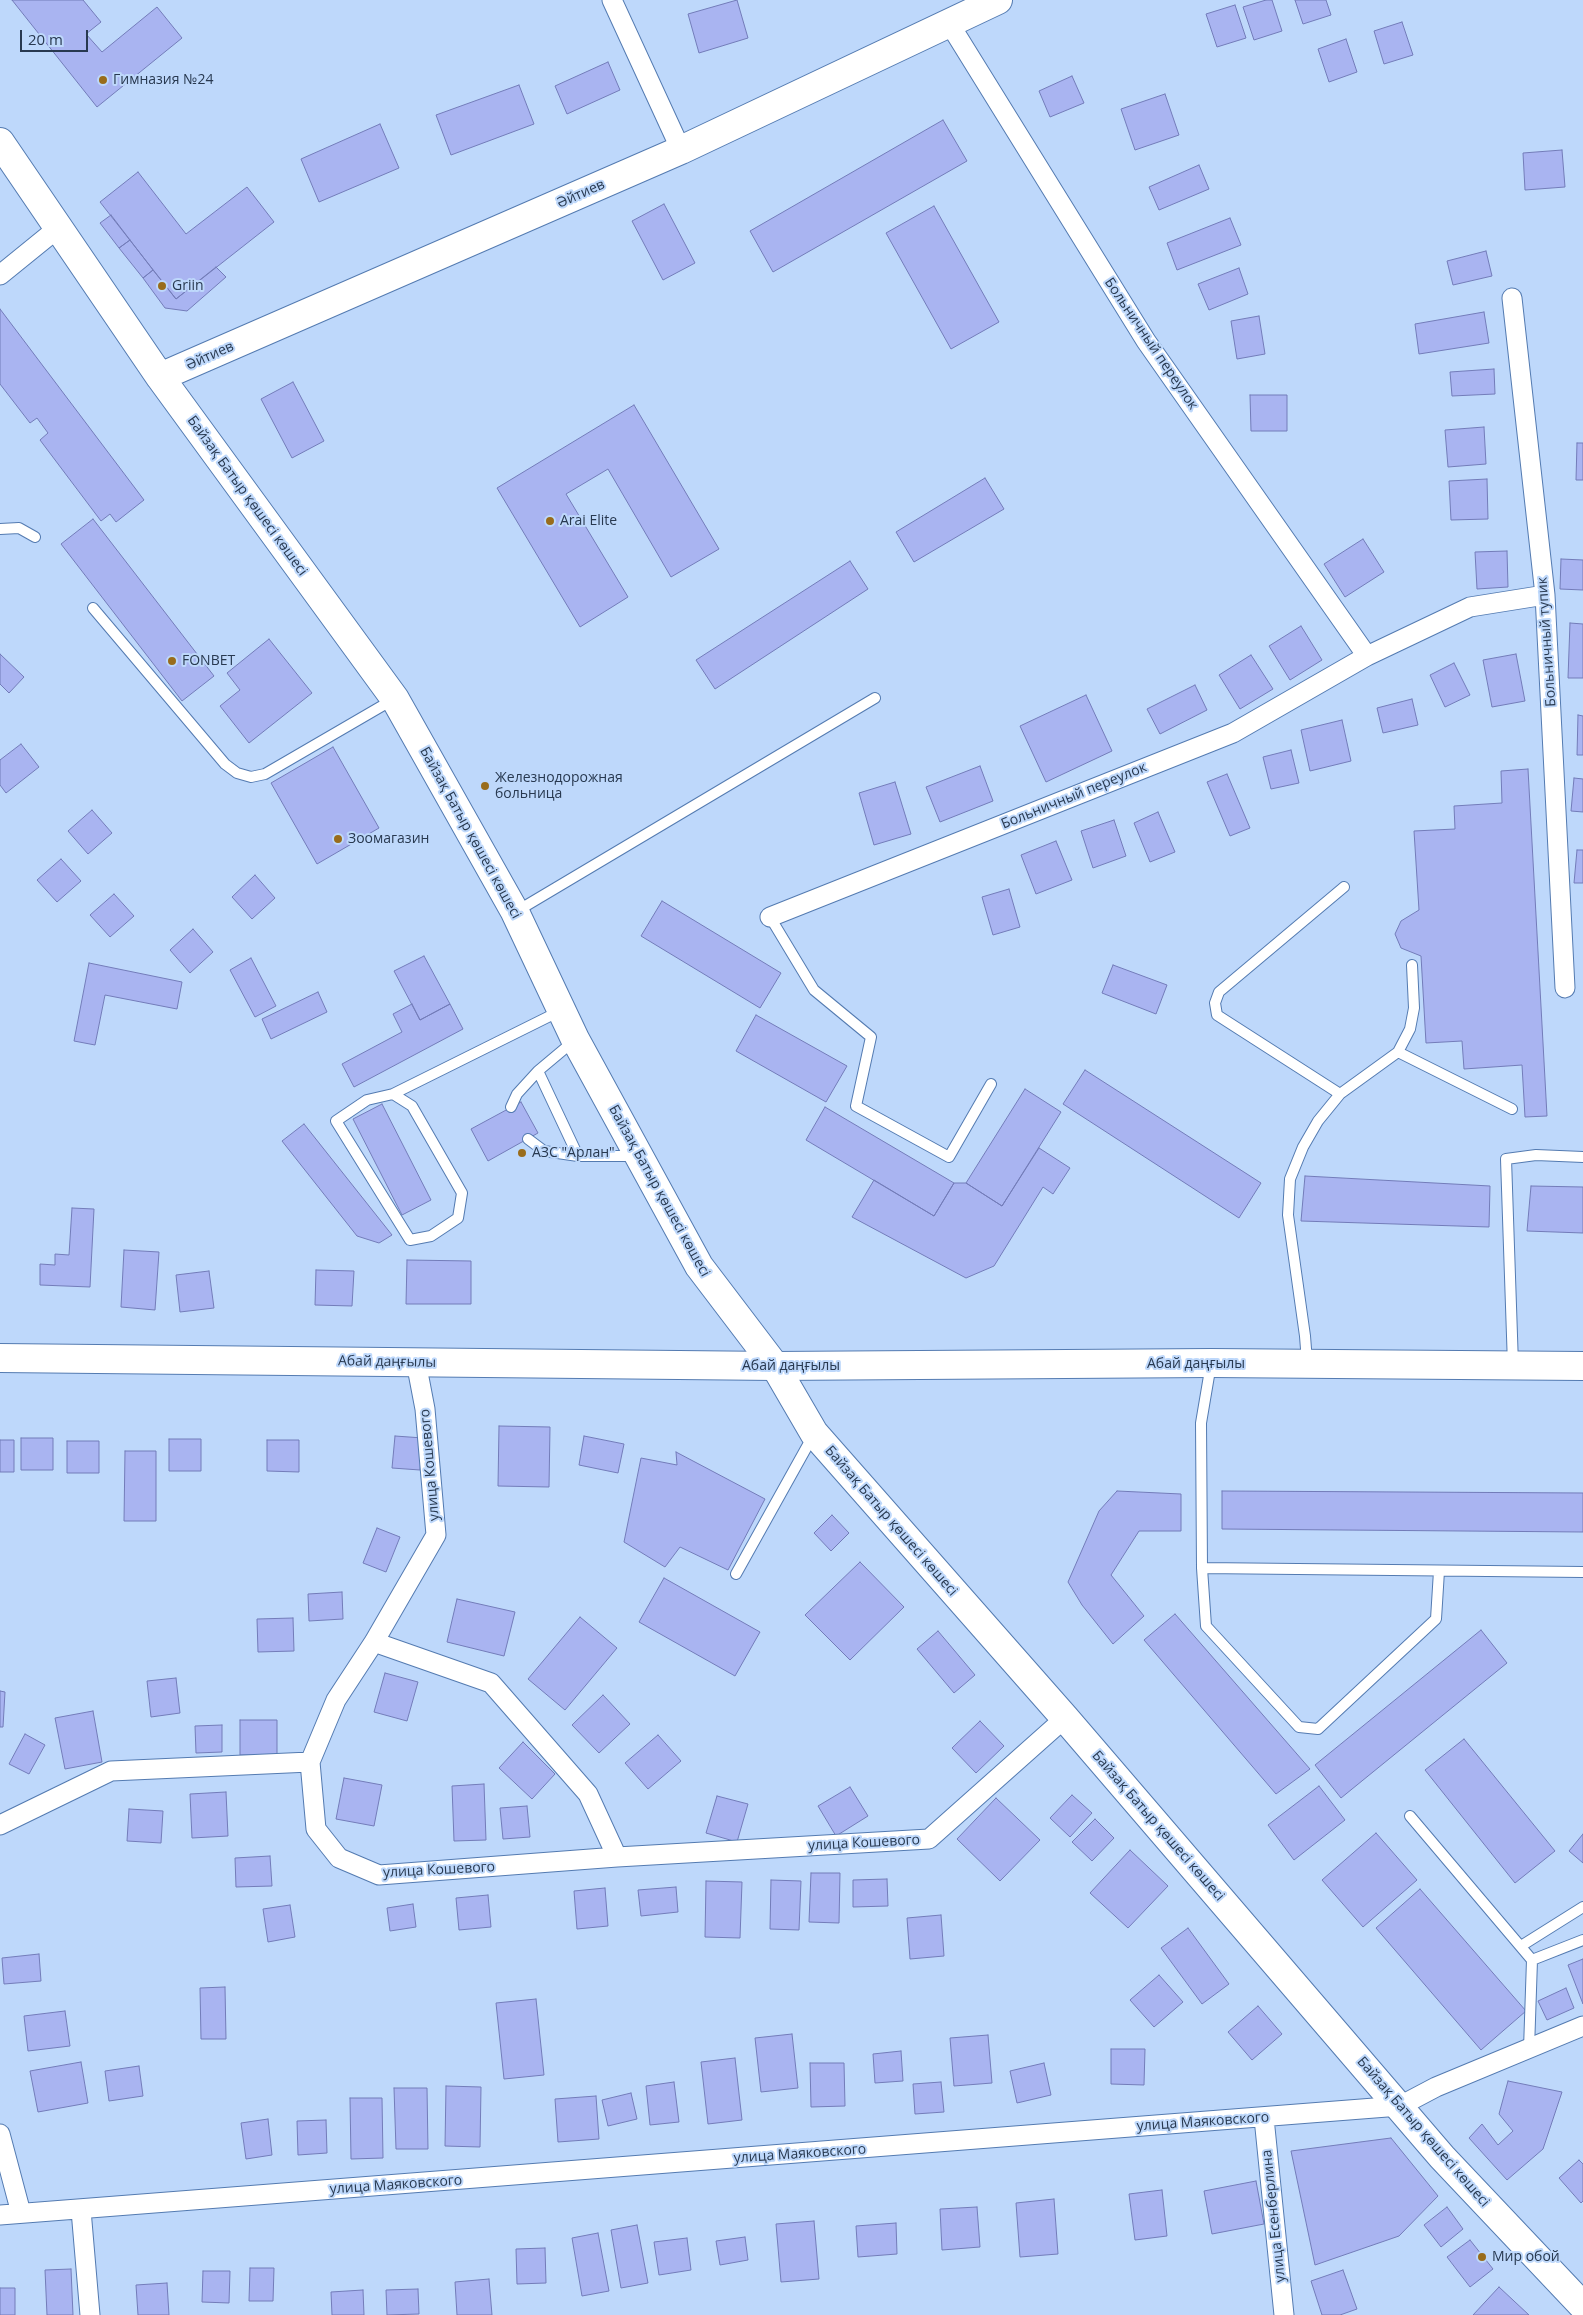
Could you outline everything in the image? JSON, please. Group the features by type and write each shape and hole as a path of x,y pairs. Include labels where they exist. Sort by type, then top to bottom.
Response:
{"main road":[{"name":"Әйтиев","path":"160,377 681,150 998,0"},
{"name":"Байзақ Батыр қөшесі көшесі","path":"0,142 160,377 395,699 515,912 575,1039 699,1266 775,1366 814,1433 1065,1718 1442,2156 1583,2306"},
{"name":"Абай даңғылы","path":"0,1358 775,1366 1211,1363 1583,1366"}],"street":[{"path":"612,0 681,150"},
{"name":"Больничный переулок","path":"949,23 1146,342 1367,656"},
{"path":"0,275 58,228"},
{"name":"Больничный тупик","path":"1512,298 1545,595 1565,988"},
{"name":"Больничный переулок","path":"770,917 1233,733 1367,656 1470,607 1545,595"},
{"name":"улица Кошевого","path":"416,1362 425,1410 436,1535 374,1642 336,1700 310,1762 316,1829 339,1858 380,1875 617,1857 929,1839 1065,1718"},
{"path":"374,1642 491,1682 588,1794 617,1857"},
{"path":"0,1825 112,1771 310,1762"},
{"name":"улица Маяковского","path":"0,2215 1400,2106 1436,2088 1583,2026"},
{"name":"улица Есенберлина","path":"1264,2118 1284,2315"},
{"path":"0,2134 21,2213"},
{"path":"82,2210 90,2315"}],"lane":[{"path":"0,529 19,528 35,537"},
{"path":"93,608 225,764 238,773 251,777 265,774 395,699"},
{"path":"515,912 875,698"},
{"path":"1340,1094 1218,1014 1215,1008 1219,992 1344,887"},
{"path":"770,917 814,990 871,1037 856,1106 949,1157 991,1084"},
{"path":"1307,1364 1305,1336 1288,1215 1290,1179 1303,1147 1318,1121 1340,1094 1398,1052 1410,1029 1414,1008 1412,965"},
{"path":"393,1094 412,1106 462,1194 458,1218 431,1236 410,1240 336,1121 367,1100 393,1094 561,1011"},
{"path":"510,1107 516,1094 538,1071 575,1039"},
{"path":"1398,1052 1512,1109"},
{"path":"538,1071 578,1156"},
{"path":"528,1139 544,1151 578,1156 639,1156"},
{"path":"1513,1366 1506,1159 1536,1155 1583,1157"},
{"path":"1211,1363 1201,1422 1202,1568 1206,1626 1299,1727 1318,1728 1436,1620 1439,1571"},
{"path":"736,1574 814,1433"},
{"path":"1202,1568 1583,1572"},
{"path":"1410,1816 1532,1960 1529,2049"},
{"path":"1521,1946 1583,1907"},
{"path":"1532,1960 1583,1940"}],"building":[{"name":"Гимназия №24","path":"12,0 83,0 101,22 86,34 102,52 157,7 182,38 97,107"},
{"path":"737,0 748,38 699,53 688,14"},
{"path":"1272,0 1282,31 1254,40 1243,7"},
{"path":"1295,0 1326,0 1331,15 1303,24"},
{"path":"1235,5 1246,38 1217,47 1206,14"},
{"path":"1402,22 1413,55 1384,64 1374,31"},
{"path":"1346,39 1357,72 1329,82 1318,49"},
{"path":"608,62 620,90 567,114 555,86"},
{"path":"1072,76 1084,103 1050,117 1039,91"},
{"path":"519,85 534,124 451,155 436,115"},
{"path":"1165,94 1179,135 1135,150 1121,109"},
{"path":"943,120 967,161 773,272 750,231"},
{"path":"380,124 399,168 319,202 301,159"},
{"path":"1562,150 1565,187 1525,190 1523,153"},
{"path":"1199,165 1209,189 1159,210 1149,187"},
{"path":"138,172 186,234 247,187 274,222 176,299 100,202"},
{"path":"664,204 695,263 663,280 632,221"},
{"path":"934,206 999,322 951,349 886,233"},
{"path":"111,215 130,240 119,248 100,223"},
{"path":"1230,218 1241,245 1177,270 1167,243"},
{"path":"130,240 153,270 143,278 119,248"},
{"path":"1486,251 1492,276 1453,285 1447,261"},
{"path":"216,267 226,277 187,311 165,308 143,278 153,270 176,299"},
{"path":"1239,268 1248,294 1209,310 1198,284"},
{"path":"0,309 144,500 116,522 110,514 101,521 40,440 48,433 37,418 30,423 0,384"},
{"path":"1484,312 1489,343 1419,354 1415,324"},
{"path":"1259,316 1265,354 1237,359 1231,321"},
{"path":"1494,369 1495,394 1452,396 1450,372"},
{"path":"293,382 324,441 292,458 261,399"},
{"path":"1250,395 1287,395 1287,431 1251,431"},
{"name":"Arai Elite","path":"634,405 719,549 671,577 608,469 566,494 628,597 580,627 497,488"},
{"path":"1484,427 1486,464 1448,467 1445,430"},
{"path":"1577,443 1583,443 1583,480 1576,480"},
{"path":"985,478 1004,509 914,562 896,532"},
{"path":"1487,479 1488,519 1451,520 1449,481"},
{"path":"93,519 214,676 182,701 61,544"},
{"path":"1363,539 1384,572 1345,597 1324,564"},
{"path":"1507,551 1508,587 1477,589 1475,552"},
{"path":"1561,559 1583,560 1583,590 1560,589"},
{"path":"850,561 868,589 715,689 696,660"},
{"path":"1570,623 1583,624 1583,678 1568,678"},
{"path":"1301,626 1322,660 1290,680 1269,646"},
{"path":"269,639 312,693 249,743 220,706 240,690 227,673"},
{"path":"0,654 24,677 9,693 0,684"},
{"path":"1516,654 1525,701 1492,707 1483,660"},
{"path":"1251,655 1273,689 1240,709 1219,675"},
{"path":"1454,663 1470,695 1445,707 1430,675"},
{"path":"1195,685 1207,710 1160,734 1147,709"},
{"path":"1086,695 1112,751 1046,782 1020,726"},
{"path":"1412,699 1418,725 1383,733 1377,708"},
{"path":"1578,715 1583,716 1583,755 1577,755"},
{"path":"1342,720 1351,761 1310,771 1301,730"},
{"path":"21,744 39,767 6,793 0,785 0,760"},
{"path":"333,747 379,828 317,864 271,783"},
{"path":"1291,750 1299,783 1271,789 1263,757"},
{"path":"980,766 993,801 940,822 926,787"},
{"path":"1528,769 1547,1116 1525,1117 1522,1065 1464,1069 1462,1041 1426,1043 1421,956 1401,948 1395,934 1401,921 1419,910 1414,831 1455,829 1454,806 1502,803 1501,771"},
{"path":"1227,774 1250,828 1230,836 1207,782"},
{"path":"1574,778 1583,779 1583,812 1571,811"},
{"path":"895,782 911,834 874,845 859,793"},
{"path":"92,810 112,833 88,854 68,831"},
{"path":"1158,812 1175,852 1150,862 1134,823"},
{"path":"1114,820 1126,856 1093,868 1081,831"},
{"path":"1056,841 1072,880 1036,894 1021,855"},
{"path":"1577,850 1583,850 1583,883 1574,883"},
{"path":"61,859 81,881 57,902 37,880"},
{"path":"255,875 275,898 252,919 232,897"},
{"path":"1009,889 1020,927 993,935 982,897"},
{"path":"114,894 134,916 110,937 90,915"},
{"path":"662,901 781,973 760,1008 641,936"},
{"path":"193,929 213,952 190,973 170,950"},
{"path":"424,956 450,1004 420,1020 394,971"},
{"path":"251,958 276,1006 255,1017 230,970"},
{"path":"89,963 182,982 177,1009 105,995 95,1045 74,1041"},
{"path":"1113,965 1167,985 1156,1014 1102,993"},
{"path":"318,992 327,1012 271,1039 262,1019"},
{"path":"412,1004 420,1020 450,1004 463,1029 354,1087 342,1064 402,1032 393,1014"},
{"path":"756,1015 847,1066 826,1102 736,1051"},
{"path":"1085,1070 1261,1183 1239,1218 1063,1104"},
{"path":"1025,1089 1061,1112 1002,1206 966,1183"},
{"path":"521,1102 538,1133 488,1161 471,1129"},
{"path":"382,1104 431,1200 402,1215 353,1119"},
{"path":"825,1107 954,1183 934,1216 806,1140"},
{"path":"304,1124 392,1235 379,1243 357,1236 282,1141"},
{"path":"1039,1148 1070,1168 1053,1194 1043,1187 994,1266 966,1278 852,1217 874,1180 934,1216 954,1183 966,1183 1002,1206"},
{"path":"1305,1176 1490,1186 1489,1227 1301,1221"},
{"path":"1531,1186 1583,1187 1583,1233 1527,1231"},
{"path":"72,1208 94,1209 90,1287 40,1285 40,1264 55,1265 55,1254 69,1255"},
{"path":"124,1250 159,1252 155,1310 121,1307"},
{"path":"407,1260 471,1261 471,1304 406,1304"},
{"path":"316,1270 354,1271 352,1306 315,1305"},
{"path":"209,1271 214,1308 180,1312 176,1275"},
{"path":"499,1426 550,1427 549,1487 498,1486"},
{"path":"395,1436 423,1438 420,1470 392,1468"},
{"path":"584,1436 624,1444 618,1473 579,1465"},
{"path":"21,1438 53,1438 53,1470 21,1470"},
{"path":"169,1439 201,1439 201,1471 169,1471"},
{"path":"0,1440 14,1440 14,1472 0,1472"},
{"path":"267,1440 299,1440 299,1472 267,1471"},
{"path":"67,1441 99,1441 99,1473 67,1473"},
{"path":"125,1451 156,1451 156,1521 124,1521"},
{"path":"676,1452 765,1499 728,1570 680,1547 665,1567 624,1542 641,1458 677,1465"},
{"path":"1117,1491 1181,1494 1181,1531 1139,1531 1111,1575 1144,1616 1113,1644 1082,1605 1068,1582 1099,1511"},
{"path":"1222,1491 1583,1493 1583,1532 1222,1529"},
{"path":"832,1515 849,1533 831,1551 814,1533"},
{"path":"377,1528 400,1537 386,1572 363,1563"},
{"path":"860,1562 904,1607 850,1660 805,1615"},
{"path":"664,1578 760,1632 735,1676 639,1622"},
{"path":"342,1592 343,1619 309,1621 308,1594"},
{"path":"457,1599 515,1612 504,1656 447,1642"},
{"path":"1175,1614 1310,1769 1276,1794 1144,1640"},
{"path":"580,1617 617,1648 565,1710 528,1679"},
{"path":"293,1618 294,1651 258,1652 257,1619"},
{"path":"1481,1630 1507,1663 1341,1798 1315,1765"},
{"path":"938,1631 975,1675 954,1693 917,1649"},
{"path":"385,1673 418,1682 407,1721 374,1712"},
{"path":"176,1678 180,1713 151,1717 147,1681"},
{"path":"0,1691 5,1692 3,1727 0,1727"},
{"path":"603,1695 630,1724 599,1753 572,1725"},
{"path":"93,1711 102,1762 65,1769 55,1718"},
{"path":"240,1720 277,1720 277,1755 240,1755"},
{"path":"980,1721 1004,1746 976,1773 952,1748"},
{"path":"222,1725 222,1752 196,1753 195,1726"},
{"path":"25,1734 45,1745 29,1774 9,1764"},
{"path":"658,1735 681,1761 648,1789 625,1763"},
{"path":"1464,1739 1555,1851 1515,1883 1425,1770"},
{"path":"523,1742 555,1774 532,1799 499,1768"},
{"path":"344,1778 382,1785 374,1826 336,1819"},
{"path":"484,1784 486,1840 454,1841 452,1786"},
{"path":"1319,1786 1345,1820 1294,1860 1268,1825"},
{"path":"850,1787 868,1816 836,1836 818,1806"},
{"path":"226,1792 228,1836 192,1838 190,1794"},
{"path":"1072,1795 1092,1813 1070,1837 1050,1818"},
{"path":"717,1796 748,1804 737,1842 706,1833"},
{"path":"996,1798 1040,1840 1000,1881 957,1839"},
{"path":"527,1806 530,1837 503,1839 500,1808"},
{"path":"129,1809 163,1811 161,1843 127,1841"},
{"path":"1095,1819 1114,1838 1092,1861 1072,1842"},
{"path":"1376,1833 1417,1880 1363,1927 1322,1880"},
{"path":"1583,1834 1583,1863 1569,1851"},
{"path":"1130,1850 1168,1886 1128,1928 1090,1893"},
{"path":"270,1856 272,1886 236,1887 235,1858"},
{"path":"811,1873 840,1873 839,1923 809,1922"},
{"path":"887,1879 888,1906 853,1907 853,1880"},
{"path":"771,1880 801,1881 799,1930 770,1929"},
{"path":"706,1881 742,1882 740,1938 705,1937"},
{"path":"676,1887 678,1912 641,1916 638,1890"},
{"path":"605,1888 608,1926 577,1929 574,1891"},
{"path":"1420,1889 1526,2011 1481,2050 1376,1928"},
{"path":"488,1895 491,1927 459,1930 456,1898"},
{"path":"413,1904 416,1927 390,1931 387,1908"},
{"path":"290,1905 295,1937 268,1942 263,1909"},
{"path":"941,1915 944,1956 910,1959 907,1918"},
{"path":"1188,1928 1229,1984 1202,2004 1161,1948"},
{"path":"39,1954 41,1981 4,1984 2,1958"},
{"path":"1583,1959 1583,2004 1568,1965"},
{"path":"1159,1975 1183,2002 1154,2027 1130,2000"},
{"path":"225,1987 226,2039 201,2039 200,1988"},
{"path":"1566,1988 1574,2008 1547,2020 1538,2001"},
{"path":"536,1999 544,2075 504,2079 496,2003"},
{"path":"1258,2006 1282,2034 1252,2060 1228,2032"},
{"path":"65,2011 70,2046 28,2051 24,2016"},
{"path":"792,2034 798,2088 761,2092 755,2038"},
{"path":"988,2035 992,2083 954,2086 950,2038"},
{"path":"1111,2049 1145,2049 1144,2085 1111,2084"},
{"path":"901,2051 903,2081 875,2083 873,2054"},
{"path":"735,2058 742,2120 708,2124 701,2062"},
{"path":"81,2062 88,2103 38,2112 30,2071"},
{"path":"810,2063 844,2063 845,2106 811,2107"},
{"path":"1044,2063 1051,2095 1017,2103 1010,2071"},
{"path":"139,2066 143,2096 109,2101 105,2071"},
{"path":"1508,2081 1562,2092 1543,2149 1507,2180 1469,2138 1482,2124 1498,2145 1513,2131 1499,2114"},
{"path":"674,2082 679,2122 650,2125 646,2086"},
{"path":"941,2082 944,2112 915,2114 913,2084"},
{"path":"446,2086 481,2087 480,2147 445,2146"},
{"path":"394,2088 427,2088 428,2149 396,2149"},
{"path":"631,2093 637,2119 608,2126 602,2100"},
{"path":"596,2096 599,2139 558,2142 555,2099"},
{"path":"350,2098 382,2098 383,2158 351,2159"},
{"path":"268,2119 272,2155 246,2159 241,2123"},
{"path":"326,2120 327,2153 298,2155 297,2121"},
{"path":"1391,2138 1438,2196 1399,2236 1315,2265 1291,2151"},
{"path":"1579,2160 1583,2164 1583,2201 1581,2203 1559,2178"},
{"path":"1256,2181 1264,2224 1212,2234 1204,2191"},
{"path":"1162,2190 1167,2236 1135,2240 1129,2194"},
{"path":"1054,2199 1058,2254 1020,2257 1016,2203"},
{"path":"977,2207 980,2247 942,2250 940,2209"},
{"path":"1447,2207 1463,2229 1441,2247 1424,2225"},
{"path":"814,2221 819,2279 781,2282 776,2224"},
{"path":"896,2223 897,2254 858,2257 856,2226"},
{"path":"637,2225 648,2283 621,2288 611,2230"},
{"path":"598,2233 609,2291 582,2296 572,2238"},
{"path":"745,2237 748,2260 720,2265 716,2241"},
{"path":"687,2238 691,2270 659,2275 654,2242"},
{"path":"1470,2240 1493,2269 1470,2287 1447,2257"},
{"path":"545,2248 546,2283 517,2284 516,2249"},
{"path":"250,2268 274,2268 273,2301 249,2301"},
{"path":"71,2269 73,2315 47,2315 45,2270"},
{"path":"1343,2270 1357,2309 1340,2315 1322,2315 1311,2281"},
{"path":"203,2271 230,2271 229,2303 202,2302"},
{"path":"489,2279 492,2315 457,2315 455,2282"},
{"path":"167,2283 169,2315 138,2315 136,2285"},
{"path":"1499,2287 1529,2315 1473,2315"},
{"path":"0,2288 15,2288 15,2315 0,2315"},
{"path":"418,2289 419,2314 387,2315 386,2290"},
{"path":"363,2290 364,2315 332,2315 331,2292"}],"place":[{"name":"Гимназия №24","path":"103,80"},
{"name":"Griin","path":"162,286"},
{"name":"Arai Elite","path":"550,521"},
{"name":"FONBET","path":"172,661"},
{"name":"Железнодорожная больница","path":"485,786"},
{"name":"Зоомагазин","path":"338,839"},
{"name":"АЗС \"Арлан\"","path":"522,1153"},
{"name":"Мир обой","path":"1482,2257"}]}
